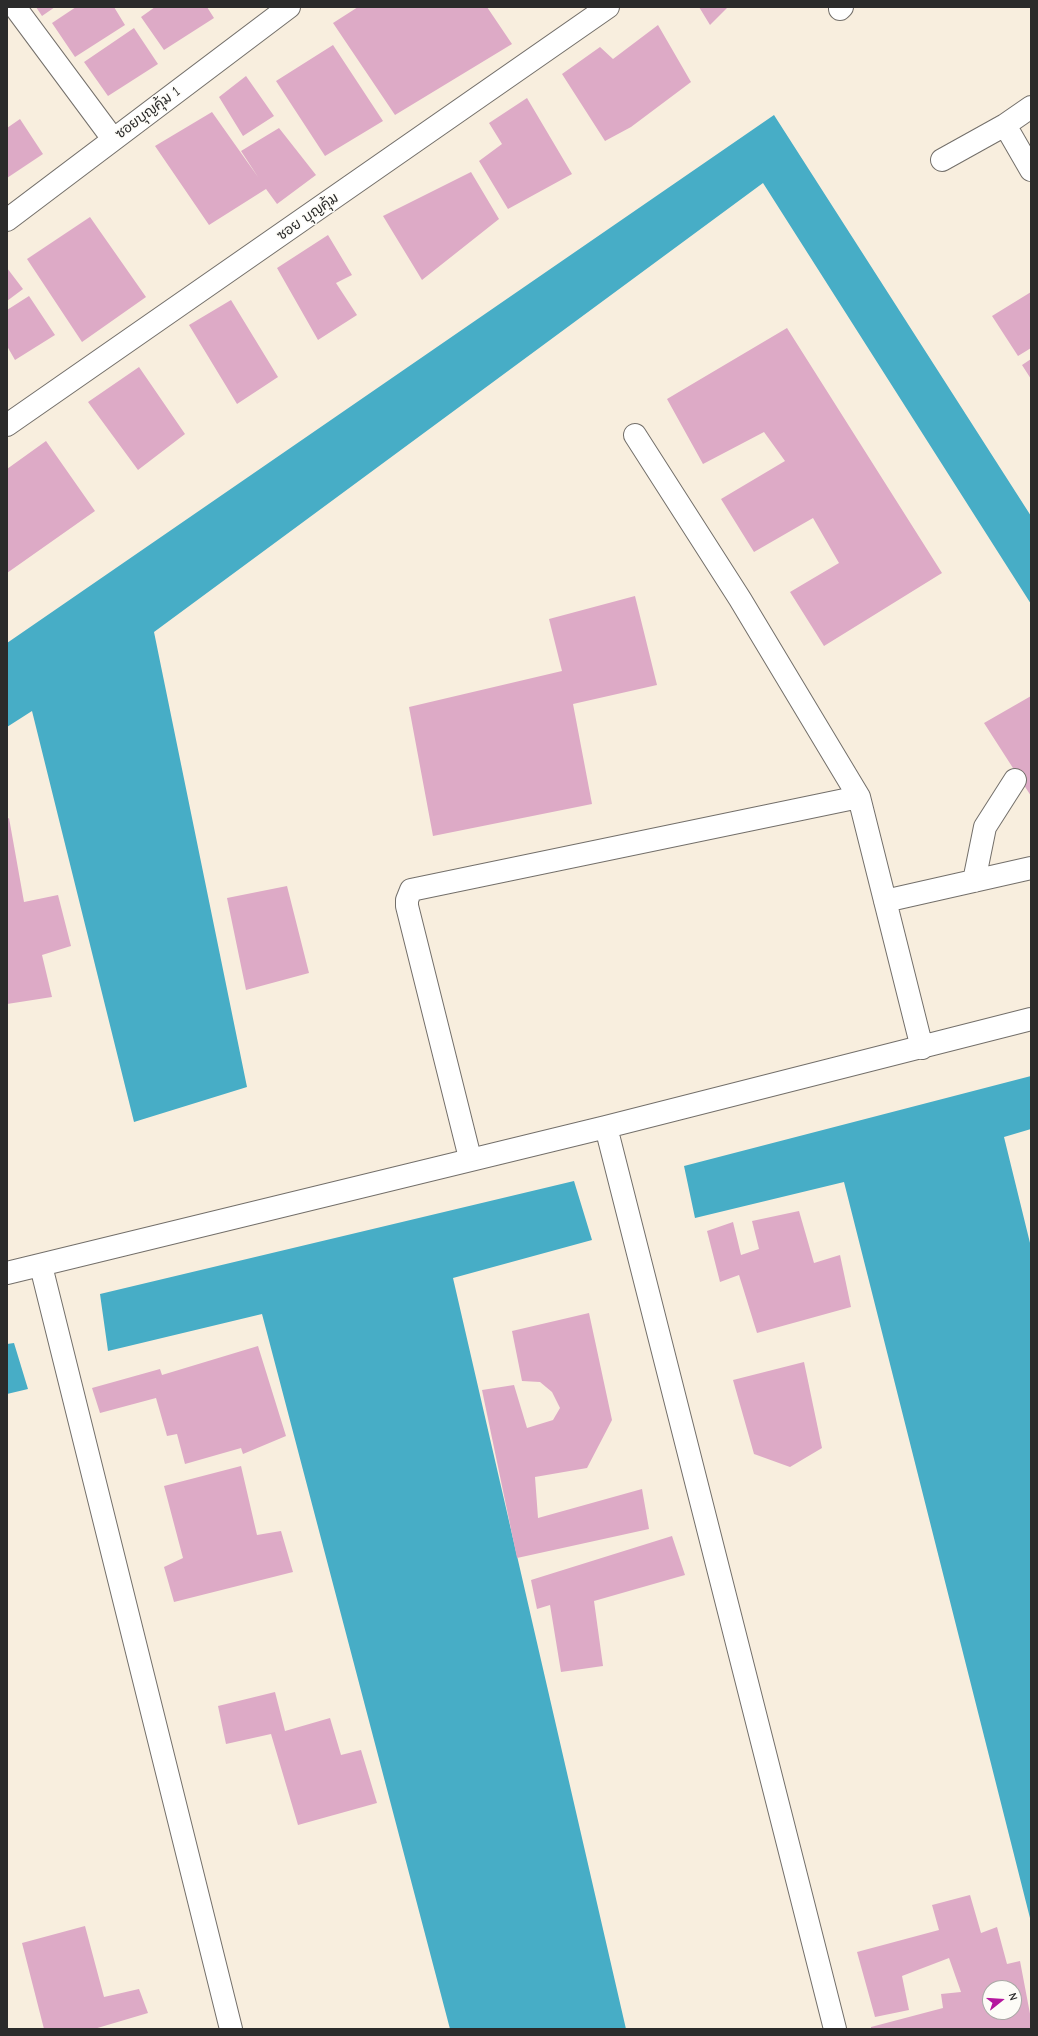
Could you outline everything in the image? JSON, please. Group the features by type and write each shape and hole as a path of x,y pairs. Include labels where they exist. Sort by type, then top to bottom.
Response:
{"street":[{"path":"15,7 113,139"},
{"name":"ซอยบุญคุ้ม 1","path":"7,220 289,7"},
{"name":"ซอย บุญคุ้ม","path":"7,425 608,7"},
{"path":"942,160 1005,124 1031,106"},
{"path":"1005,124 1031,170"},
{"path":"635,435 740,598 859,798 922,1048"},
{"path":"974,881 985,827 1015,780"},
{"path":"470,1158 407,906 407,900 411,890 859,798"},
{"path":"885,901 1031,868"},
{"path":"7,1273 41,1266 470,1158 606,1127 1031,1020"},
{"path":"606,1127 835,2029"},
{"path":"41,1266 231,2029"}],"water":[{"path":"774,115 1031,516 1031,604 763,183 154,632 247,1087 134,1122 32,711 7,727 7,643"},
{"path":"1031,1076 1031,1129 1004,1137 1031,1247 1031,1922 844,1182 695,1218 684,1166"},
{"path":"574,1181 592,1240 453,1278 626,2029 450,2029 262,1314 108,1351 100,1294"},
{"path":"14,1343 28,1389 7,1394 7,1344"}],"building":[{"path":"36,7 55,7 42,16"},
{"path":"76,7 114,7 125,25 75,57 52,23"},
{"path":"155,7 207,7 214,18 164,50 141,17"},
{"path":"358,7 487,7 512,44 395,115 333,23"},
{"path":"699,7 728,7 710,25"},
{"path":"658,25 691,82 631,127 605,141 562,74 600,47 613,59"},
{"path":"134,28 158,64 108,96 84,62"},
{"path":"333,45 383,121 325,156 276,81"},
{"path":"246,76 274,116 243,136 219,97"},
{"path":"527,98 572,174 508,209 479,161 502,144 489,123"},
{"path":"212,112 258,177 241,151 279,128 316,175 277,204 266,189 209,225 155,146"},
{"path":"20,119 43,154 7,178 7,128"},
{"path":"471,172 499,219 422,280 383,216"},
{"path":"90,217 146,297 82,342 27,259"},
{"path":"328,235 352,275 336,283 357,315 318,340 277,268"},
{"path":"7,268 23,289 7,301"},
{"path":"1031,292 1031,348 1018,356 992,316"},
{"path":"29,296 55,335 15,360 7,346 7,310"},
{"path":"231,300 278,377 237,404 189,325"},
{"path":"787,328 942,573 824,646 790,592 839,563 813,518 754,552 721,499 785,461 764,432 703,464 667,399"},
{"path":"1031,359 1031,379 1022,365"},
{"path":"139,367 185,434 138,470 88,402"},
{"path":"46,441 95,511 7,573 7,469"},
{"path":"635,596 657,685 573,704 592,804 433,836 409,707 562,671 549,619"},
{"path":"1031,696 1031,796 984,723"},
{"path":"9,818 24,902 58,895 71,946 42,955 52,997 7,1004 7,819"},
{"path":"287,886 309,973 246,990 227,898"},
{"path":"799,1211 814,1263 840,1255 851,1307 757,1333 739,1275 720,1282 707,1231 733,1222 741,1255 759,1249 752,1221"},
{"path":"589,1313 612,1420 587,1468 535,1477 538,1518 642,1489 649,1529 517,1558 482,1390 514,1385 527,1428 553,1420 560,1408 552,1392 540,1382 522,1381 512,1331"},
{"path":"258,1346 286,1436 243,1454 241,1448 185,1464 177,1434 167,1436 156,1398 100,1413 92,1388 160,1369 162,1375"},
{"path":"804,1362 822,1448 790,1467 754,1454 733,1380"},
{"path":"241,1466 257,1535 281,1531 293,1572 174,1602 164,1567 183,1558 164,1486"},
{"path":"672,1536 685,1575 594,1601 603,1666 561,1672 550,1605 537,1609 531,1580"},
{"path":"275,1692 285,1731 330,1718 341,1755 361,1750 377,1803 298,1825 271,1734 226,1744 218,1706"},
{"path":"970,1895 981,1933 997,1927 1007,1964 1020,1961 1031,2019 1031,2029 871,2029 871,2027 943,2008 941,1994 961,1992 949,1958 902,1976 909,2010 875,2017 857,1952 939,1930 932,1905"},
{"path":"85,1926 104,1997 139,1989 148,2013 94,2029 44,2029 22,1943"}]}
